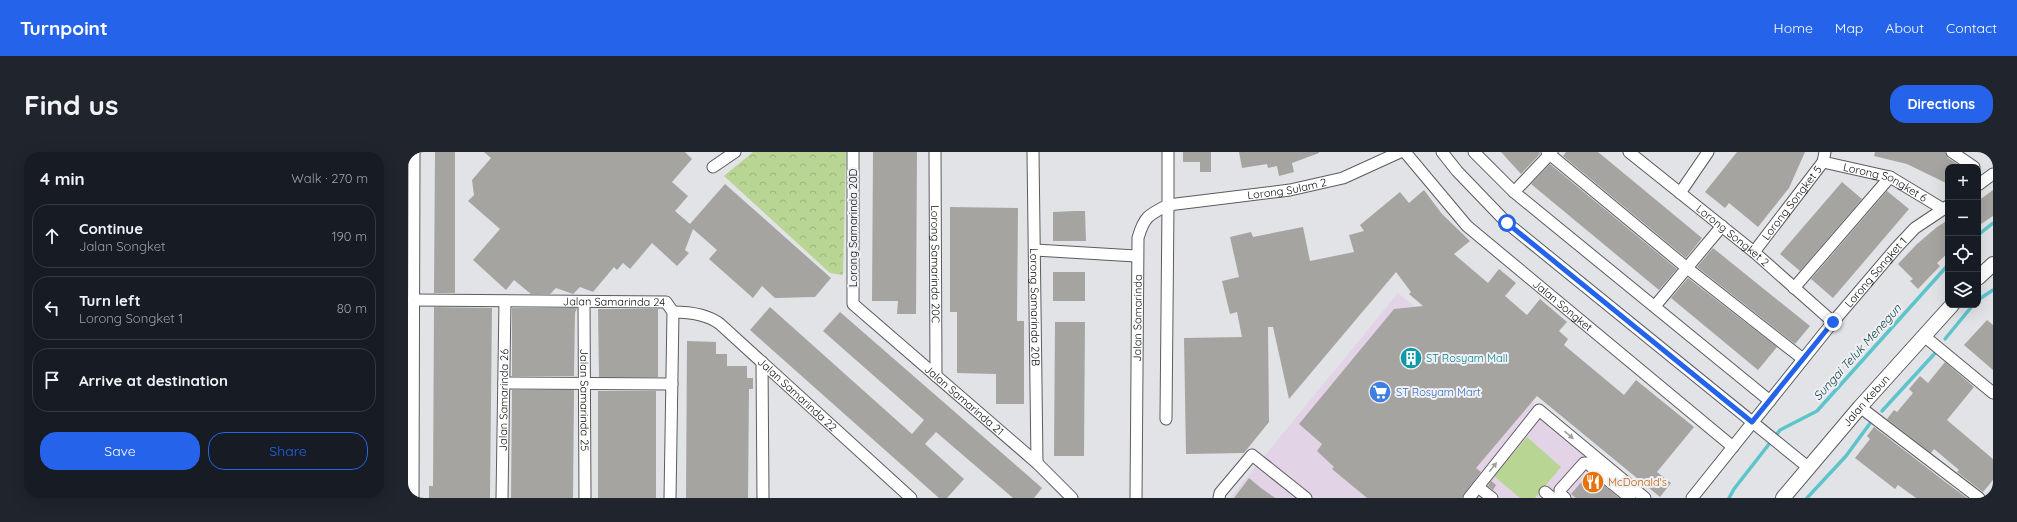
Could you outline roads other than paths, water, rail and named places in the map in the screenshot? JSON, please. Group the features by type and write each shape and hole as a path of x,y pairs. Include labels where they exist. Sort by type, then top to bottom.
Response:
{"main road":[{"path":"1981,275 1993,264"},
{"name":"Jalan Kebun","path":"1785,497 1860,407 1949,308"}],"street":[{"path":"413,498 410,479 410,383 413,300 410,240 414,152"},
{"path":"713,167 735,152"},
{"name":"Lorong Samarinda 20D","path":"853,152 853,304"},
{"name":"Lorong Samarinda 20C","path":"935,152 936,376"},
{"name":"Lorong Samarinda 20B","path":"1034,152 1037,463"},
{"path":"1166,419 1168,152"},
{"name":"Lorong Sulam 2","path":"1168,205 1290,190 1343,178 1400,152"},
{"name":"Jalan Songket","path":"1405,152 1467,226 1733,447"},
{"path":"1442,152 1457,171 1507,223 1809,468"},
{"path":"1474,152 1514,192 1770,401"},
{"name":"Lorong Songket 2","path":"1629,152 1754,252 1833,322"},
{"path":"1680,193 1708,152"},
{"path":"1952,152 1970,164"},
{"path":"1514,192 1549,153 1687,268 1803,359"},
{"name":"Lorong Songket 6","path":"1824,157 1890,177 1945,207"},
{"name":"Lorong Songket 5","path":"1754,252 1824,157"},
{"path":"1981,171 1991,175"},
{"path":"1981,182 1991,175"},
{"path":"1794,288 1890,177"},
{"name":"Jalan Samarinda","path":"1136,498 1136,256 1138,238 1143,222 1153,213 1168,205"},
{"name":"Lorong Songket 1","path":"1692,498 1833,322 1915,228 1945,209"},
{"path":"1655,306 1722,226"},
{"path":"1035,250 1136,256"},
{"name":"Jalan Samarinda 24","path":"413,300 505,302 666,302 673,312 670,498"},
{"name":"Jalan Samarinda 26","path":"502,498 505,302"},
{"name":"Jalan Samarinda 25","path":"584,302 585,498"},
{"name":"Jalan Samarinda 21","path":"853,304 1037,463 1072,498"},
{"name":"Jalan Samarinda 22","path":"673,312 691,313 716,320 911,498"},
{"path":"1924,336 1993,393"},
{"path":"762,362 763,498"},
{"path":"504,383 672,384"},
{"path":"1860,407 1979,498"},
{"path":"1469,498 1539,410 1645,498"},
{"path":"1220,498 1220,493 1252,455 1306,498"},
{"path":"1565,498 1560,494 1560,490 1584,463 1587,463 1630,498"},
{"path":"1478,487 1492,498"}],"waterway":[{"name":"Sungai Teluk Menegun","path":"1981,233 1993,223"},
{"name":"Sungai Teluk Menegun","path":"1729,498 1734,489 1780,430 1817,411 1945,268"},
{"path":"1981,298 1993,290"},
{"path":"1945,339 1971,308"},
{"path":"1882,411 1937,351"},
{"path":"1807,498 1846,456 1871,422"}],"place":[{"name":"ST Rosyam Mall","path":"1411,358"},
{"name":"ST Rosyam Mart","path":"1380,392"},
{"name":"McDonald's","path":"1593,482"}]}
